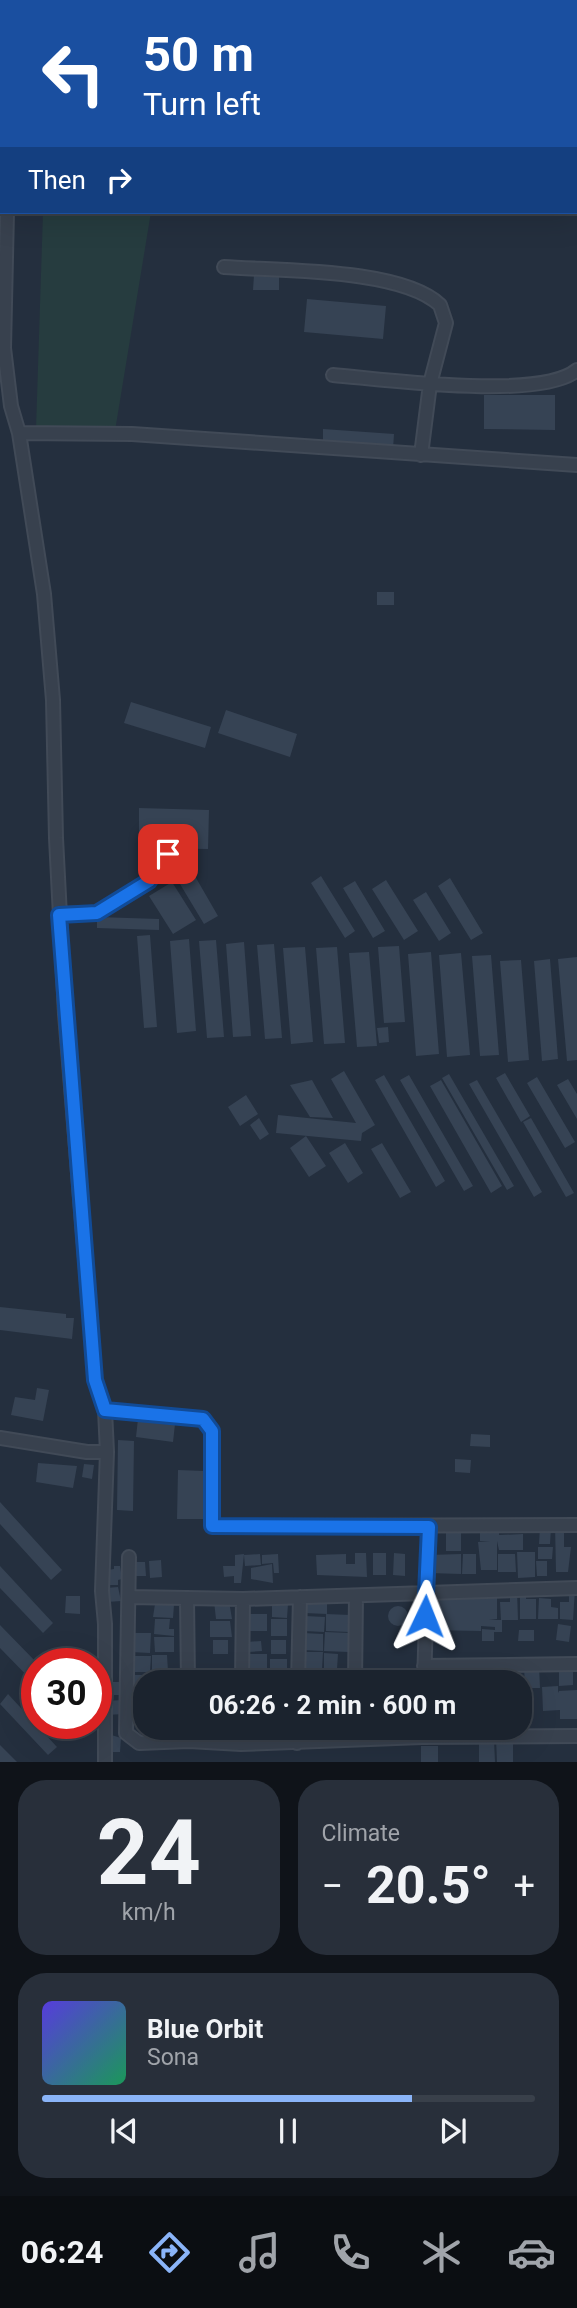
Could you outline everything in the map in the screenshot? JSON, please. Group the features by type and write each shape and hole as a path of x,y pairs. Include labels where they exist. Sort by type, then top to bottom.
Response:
{"street":[{"path":"7,214 2,347 11,406 19,433 44,594 53,700 59,915 95,1380 105,1410 107,1452 102,1591 105,1624 105,1762"},
{"path":"224,267 376,279 412,288 435,300 445,313 446,323 430,384 421,455"},
{"path":"332,375 468,388 552,380 577,369"},
{"path":"19,433 132,434 577,466"},
{"path":"59,915 97,913 149,881 168,854"},
{"path":"105,1410 203,1419 209,1423 212,1431 212,1526 577,1525"},
{"path":"0,1438 87,1452 107,1452"},
{"path":"424,1670 429,1527"},
{"path":"128,1557 126,1733 133,1738"},
{"path":"128,1597 243,1599 577,1588"},
{"path":"355,1670 356,1596"},
{"path":"298,1670 300,1597"},
{"path":"187,1598 188,1670"},
{"path":"242,1670 243,1599"},
{"path":"424,1666 577,1664"},
{"path":"532,1735 577,1736"},
{"path":"135,1740 139,1743 156,1740"},
{"path":"220,1740 241,1744 316,1740"},
{"path":"241,1740 241,1744"}],"green space":[{"path":"43,214 151,214 115,431 36,429"}],"building":[{"path":"254,275 279,276 279,290 253,290"},
{"path":"307,299 386,306 383,339 304,332"},
{"path":"484,395 555,395 555,430 484,429"},
{"path":"323,429 394,434 393,449 323,445"},
{"path":"377,592 394,592 394,605 377,605"},
{"path":"131,702 211,727 205,748 124,723"},
{"path":"226,710 297,734 290,757 218,733"},
{"path":"139,808 209,810 208,849 139,848"},
{"path":"192,871 218,916 204,924 177,879"},
{"path":"321,876 355,931 345,938 311,883"},
{"path":"450,878 483,933 471,940 438,886"},
{"path":"386,880 418,931 404,940 372,889"},
{"path":"355,881 385,931 373,938 343,888"},
{"path":"172,882 196,920 173,934 149,896"},
{"path":"426,892 451,933 439,941 413,900"},
{"path":"97,917 159,919 159,930 97,928"},
{"path":"150,935 157,1027 144,1028 137,936"},
{"path":"189,939 196,1031 177,1033 170,941"},
{"path":"216,940 224,1037 207,1038 199,941"},
{"path":"244,942 251,1036 233,1037 226,944"},
{"path":"274,944 282,1038 265,1039 257,945"},
{"path":"399,946 405,1022 384,1023 378,947"},
{"path":"305,947 313,1042 291,1044 283,948"},
{"path":"337,947 345,1043 324,1044 316,948"},
{"path":"369,952 377,1046 357,1047 349,953"},
{"path":"431,952 439,1054 416,1056 408,954"},
{"path":"461,953 470,1055 447,1057 439,955"},
{"path":"491,955 499,1055 480,1056 472,956"},
{"path":"577,957 577,1060 567,1061 558,959"},
{"path":"550,959 558,1059 542,1061 534,961"},
{"path":"521,960 529,1060 508,1062 500,961"},
{"path":"388,1027 389,1042 379,1043 377,1028"},
{"path":"344,1071 375,1125 362,1133 361,1141 276,1133 278,1115 356,1123 331,1079"},
{"path":"505,1073 530,1116 521,1122 496,1078"},
{"path":"449,1074 514,1186 507,1190 442,1078"},
{"path":"384,1075 445,1181 436,1187 375,1080"},
{"path":"409,1075 473,1186 464,1191 400,1080"},
{"path":"537,1077 575,1142 565,1148 527,1083"},
{"path":"568,1079 577,1094 577,1119 557,1085"},
{"path":"312,1080 333,1118 310,1117 290,1085"},
{"path":"441,1080 502,1186 491,1193 430,1086"},
{"path":"477,1080 542,1192 534,1197 469,1084"},
{"path":"246,1095 258,1114 240,1126 228,1107"},
{"path":"259,1118 269,1134 260,1140 250,1125"},
{"path":"531,1118 574,1193 566,1197 523,1122"},
{"path":"306,1136 326,1166 309,1177 290,1148"},
{"path":"345,1143 363,1173 348,1183 329,1153"},
{"path":"382,1143 411,1192 400,1198 371,1149"},
{"path":"0,1307 66,1314 66,1318 74,1318 72,1339 0,1330"},
{"path":"37,1388 49,1390 43,1421 11,1415 15,1397 35,1400"},
{"path":"138,1419 175,1424 173,1442 136,1437"},
{"path":"471,1434 490,1435 490,1447 470,1446"},
{"path":"118,1440 134,1441 133,1511 117,1510"},
{"path":"455,1459 471,1460 470,1473 455,1472"},
{"path":"38,1463 77,1466 73,1488 36,1482"},
{"path":"84,1464 94,1465 92,1479 82,1477"},
{"path":"178,1470 204,1471 203,1519 177,1519"},
{"path":"0,1502 62,1570 51,1580 0,1524"},
{"path":"555,1525 564,1525 564,1547 571,1547 568,1572 556,1572"},
{"path":"446,1527 461,1527 461,1551 446,1551"},
{"path":"480,1527 499,1527 499,1535 523,1534 523,1550 499,1550 497,1541 497,1570 481,1570 478,1542 490,1541 480,1541"},
{"path":"540,1527 551,1528 550,1544 539,1544"},
{"path":"538,1547 553,1547 552,1559 538,1559"},
{"path":"517,1552 535,1552 535,1577 518,1578"},
{"path":"355,1553 366,1553 367,1577 317,1575 316,1555 346,1554 346,1564 355,1564"},
{"path":"373,1553 386,1553 386,1575 373,1575"},
{"path":"394,1553 405,1554 405,1576 393,1575"},
{"path":"244,1554 241,1583 234,1583 234,1576 224,1577 223,1566 235,1566 235,1555"},
{"path":"260,1554 261,1565 245,1566 244,1555"},
{"path":"278,1554 279,1573 274,1573 273,1563 262,1564 262,1555"},
{"path":"461,1554 461,1574 429,1573 429,1555"},
{"path":"463,1554 476,1554 476,1574 462,1574"},
{"path":"498,1554 515,1554 516,1572 498,1572"},
{"path":"161,1560 162,1577 150,1578 149,1561"},
{"path":"536,1561 547,1561 547,1576 537,1576"},
{"path":"131,1562 145,1562 146,1576 132,1576"},
{"path":"272,1564 273,1583 251,1579 251,1568"},
{"path":"0,1566 53,1623 43,1633 0,1588"},
{"path":"114,1566 120,1566 122,1579 118,1580 118,1585 109,1585 108,1570 114,1569"},
{"path":"118,1587 121,1601 107,1602 106,1588"},
{"path":"569,1589 575,1589 573,1620 560,1619 560,1602 569,1602"},
{"path":"510,1590 517,1591 518,1620 501,1620 500,1602 510,1602"},
{"path":"520,1591 526,1591 526,1599 536,1599 536,1619 520,1619"},
{"path":"482,1592 497,1592 497,1619 489,1620 502,1620 502,1632 494,1632 494,1641 482,1641 482,1629 495,1630 495,1627 481,1626 481,1631 427,1630 427,1596 482,1599"},
{"path":"66,1596 80,1596 80,1614 65,1613"},
{"path":"304,1598 327,1599 327,1614 304,1613"},
{"path":"539,1598 551,1599 551,1607 558,1608 558,1619 538,1619"},
{"path":"214,1601 229,1601 232,1619 216,1619"},
{"path":"155,1604 174,1605 173,1618 153,1617"},
{"path":"272,1604 288,1604 287,1618 272,1617"},
{"path":"398,1606 405,1609 408,1616 405,1623 398,1626 391,1623 388,1616 391,1609"},
{"path":"247,1614 267,1614 267,1631 247,1631"},
{"path":"326,1614 350,1615 349,1632 326,1631"},
{"path":"305,1616 325,1617 324,1632 304,1631"},
{"path":"155,1619 170,1619 169,1629 174,1629 174,1636 154,1634"},
{"path":"271,1619 287,1619 287,1636 271,1636"},
{"path":"210,1621 230,1621 232,1637 210,1637"},
{"path":"558,1624 571,1626 569,1642 556,1640"},
{"path":"0,1625 22,1648 21,1670 0,1648"},
{"path":"519,1630 534,1630 534,1641 518,1641"},
{"path":"325,1632 349,1633 349,1652 324,1651"},
{"path":"132,1633 151,1633 150,1653 131,1652"},
{"path":"303,1633 323,1634 323,1651 303,1650"},
{"path":"154,1637 174,1637 174,1652 155,1652"},
{"path":"213,1640 228,1640 228,1654 213,1654"},
{"path":"271,1640 286,1640 286,1654 271,1654"},
{"path":"261,1641 262,1651 248,1652 247,1642"},
{"path":"304,1652 323,1652 322,1669 304,1668"},
{"path":"324,1653 338,1654 337,1669 324,1669"},
{"path":"246,1654 267,1654 267,1669 246,1669"},
{"path":"152,1655 167,1655 168,1670 152,1670"},
{"path":"134,1656 151,1656 150,1670 133,1670"},
{"path":"270,1659 287,1659 287,1670 270,1670"},
{"path":"524,1666 539,1666 540,1688 532,1688 532,1670 524,1670"},
{"path":"460,1667 460,1670 438,1670"},
{"path":"466,1667 482,1667 482,1670 466,1670"},
{"path":"559,1670 573,1670 573,1685 559,1686"},
{"path":"112,1682 122,1682 123,1695 112,1695"},
{"path":"558,1686 558,1693 577,1690 577,1719 560,1719 560,1710 543,1711 542,1687"},
{"path":"8,1694 21,1708 21,1726 0,1704"},
{"path":"123,1700 124,1714 112,1715 112,1701"},
{"path":"112,1735 121,1738 120,1752 105,1752 105,1739 112,1739"},
{"path":"33,1739 50,1739 57,1747 48,1755"},
{"path":"479,1740 494,1740 495,1762 479,1762"},
{"path":"496,1740 513,1740 513,1762 497,1762"},
{"path":"0,1745 17,1762 0,1762"},
{"path":"421,1746 438,1746 438,1762 421,1762"}],"route":[{"path":"168,854 149,881 97,913 59,915 95,1380 105,1410 203,1419 209,1423 212,1431 212,1526 429,1527 425,1616"}]}
